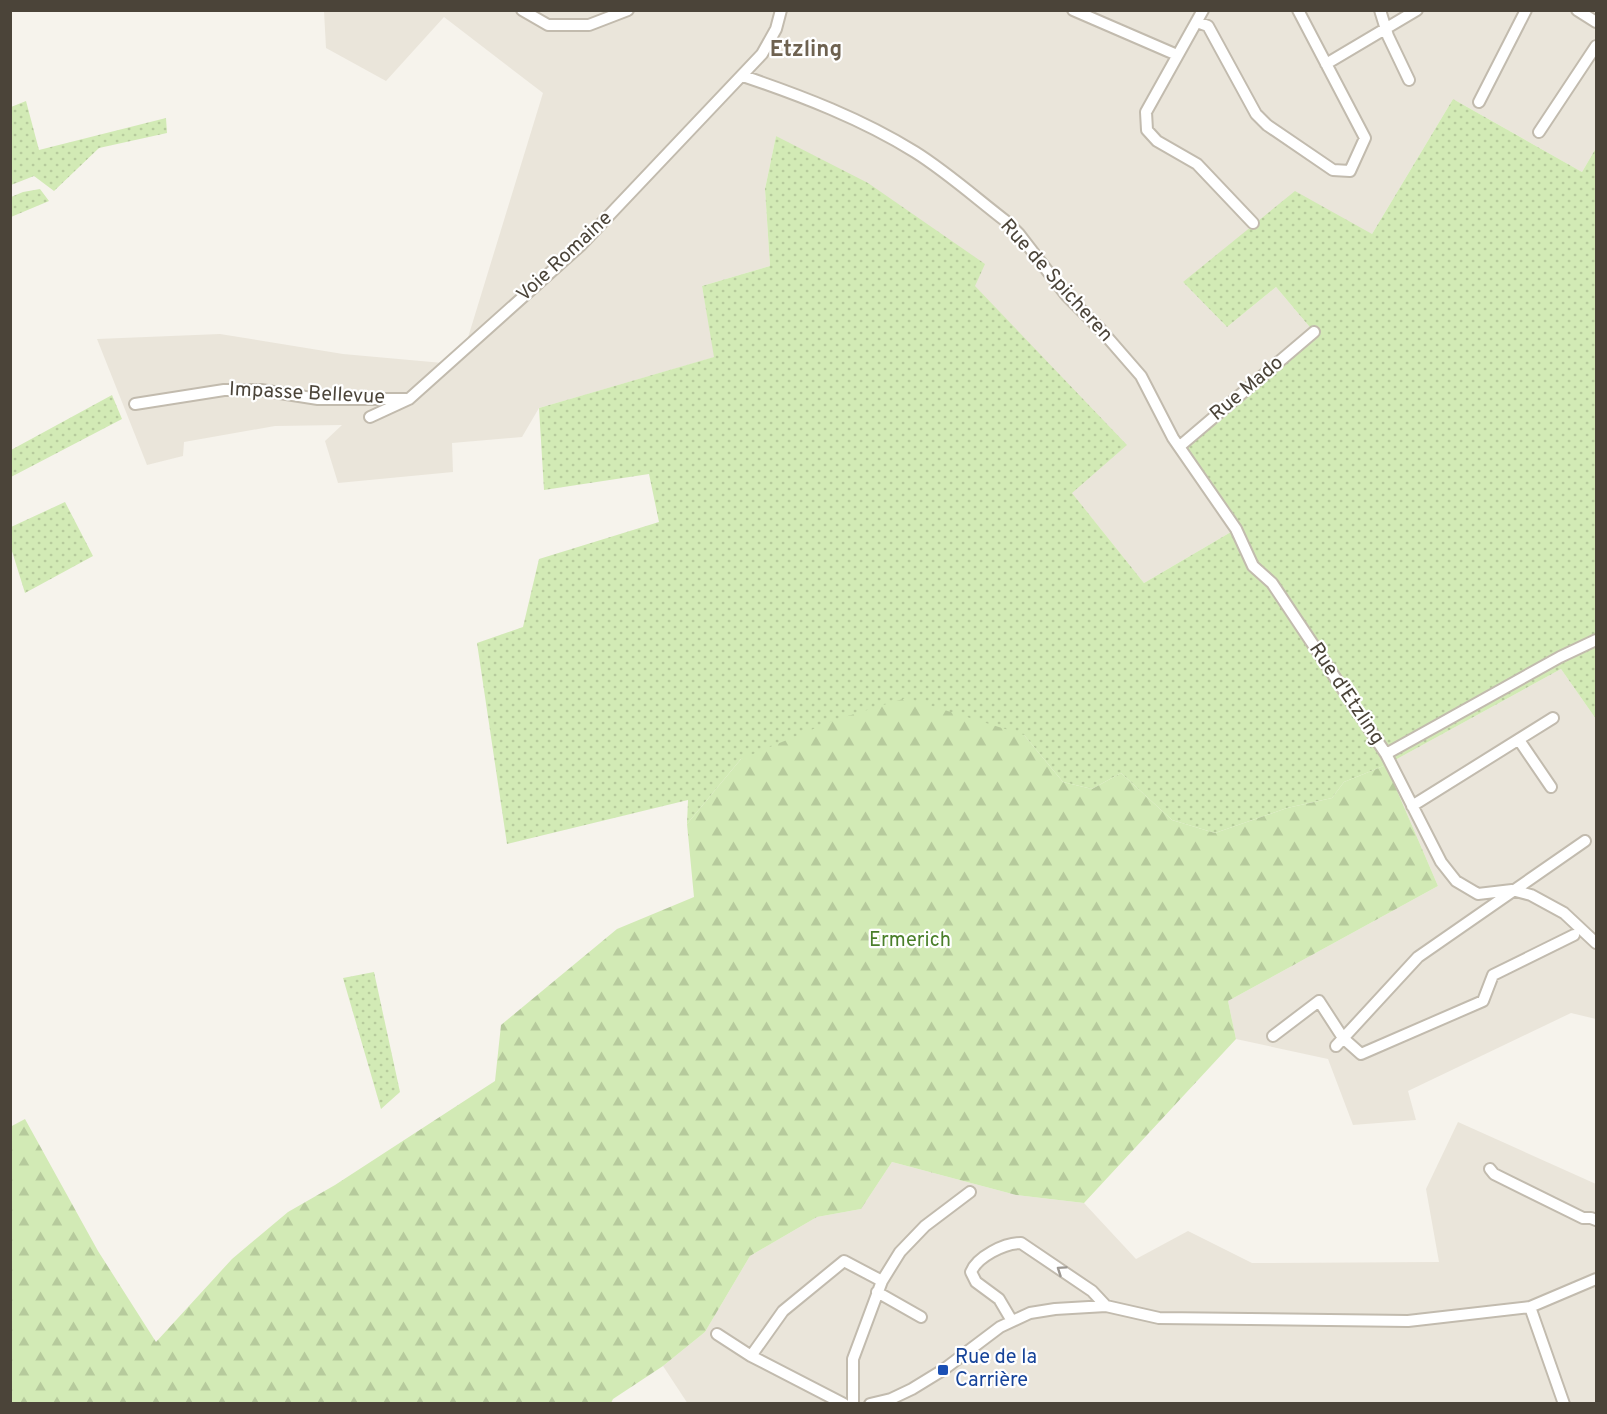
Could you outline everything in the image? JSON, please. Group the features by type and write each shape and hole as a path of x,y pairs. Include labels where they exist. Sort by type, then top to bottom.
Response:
{"street":[{"path":"522,10 548,25 589,25 628,10"},
{"name":"Voie Romaine","path":"370,417 410,399 581,245 762,54 776,29 781,10"},
{"path":"1073,10 1178,55"},
{"path":"1203,10 1146,112 1147,130 1157,141 1197,164 1253,223"},
{"path":"1197,22 1209,26 1256,114 1267,125 1333,170 1350,171 1365,138 1298,10"},
{"path":"1380,10 1388,36 1409,80"},
{"path":"1326,64 1417,10"},
{"path":"1479,102 1526,10"},
{"path":"1577,10 1596,22"},
{"path":"1539,132 1596,46"},
{"name":"Rue de Spicheren","path":"743,76 788,91 881,131 918,154 1019,234 1066,295 1101,330 1141,376"},
{"name":"Rue Mado","path":"1180,446 1314,332"},
{"name":"Rue d'Etzling","path":"1141,376 1180,446 1236,530 1253,566 1272,583 1386,754 1441,862 1456,881 1478,894 1512,890 1531,895 1564,914 1596,943"},
{"name":"Impasse Bellevue","path":"135,404 224,390 261,390 318,399 410,399"},
{"path":"1386,754 1566,654 1596,640"},
{"path":"1412,806 1553,718"},
{"path":"1519,740 1551,787"},
{"path":"1340,1042 1418,957 1585,841"},
{"path":"1273,1036 1320,1002 1340,1042 1361,1054 1483,1001 1493,975 1574,935"},
{"path":"1491,1170 1494,1174 1583,1218 1596,1220"},
{"path":"853,1404 853,1359 880,1286 900,1252 925,1226 970,1192"},
{"path":"1012,1321 999,1299 976,1282 971,1272 974,1266 1000,1247 1013,1243 1021,1243 1092,1291 1106,1306"},
{"path":"751,1356 783,1311 844,1261 921,1317"},
{"path":"870,1404 891,1399 912,1389 943,1370 1000,1327 1030,1313 1106,1306 1159,1318 1396,1321 1530,1307 1596,1279"},
{"path":"1530,1307 1564,1404"},
{"path":"717,1334 751,1356 844,1404"}],"shaded area":[{"path":"324,11 1596,11 1596,148 1582,172 1453,99 1372,234 1183,282 1227,327 1276,287 1314,332 1236,529 1144,583 1071,492 1126,445 974,286 776,136 765,189 770,266 702,286 715,357 539,408 522,437 452,443 453,472 338,483 325,441 342,425 275,426 184,442 183,456 147,465 97,339 220,334 343,354 443,363 466,344 543,93 444,17 386,81 326,48"},
{"path":"1561,669 1596,719 1596,1019 1571,1013 1408,1091 1416,1120 1353,1125 1328,1059 1236,1039 1228,1001 1438,886 1386,765"},
{"path":"1458,1122 1596,1184 1596,1403 688,1404 663,1366 705,1332 750,1256 817,1217 861,1209 892,1162 1016,1195 1084,1203 1136,1259 1188,1231 1252,1263 1439,1262 1426,1189"}],"green space":[{"path":"1453,99 1582,172 1596,148 1596,719 1561,669 1386,765 1344,782 1332,798 1287,808 1215,833 1172,820 1121,773 1092,789 1063,782 1024,735 741,759 687,824 688,800 507,844 477,643 523,627 539,559 659,522 649,474 544,490 539,408 714,357 702,286 770,266 765,189 776,136 868,183 985,264 975,286 1127,445 1072,493 1144,583 1236,529 1180,446 1314,332 1276,287 1227,327 1183,282 1295,191 1372,234"},
{"path":"26,101 39,150 166,118 167,133 99,148 54,191 34,176 11,185 11,107"},
{"path":"40,189 49,201 11,217 11,197"},
{"path":"112,395 122,419 11,477 11,450"},
{"path":"65,502 93,556 25,593 11,548 11,527"},
{"name":"Ermerich","path":"906,698 1024,735 1063,782 1092,789 1121,773 1172,820 1215,833 1287,808 1332,798 1344,782 1386,765 1438,886 1228,1001 1236,1039 1084,1203 1016,1195 892,1162 861,1209 817,1217 750,1256 705,1332 663,1366 613,1399 611,1403 11,1403 10,1127 25,1119 98,1251 156,1342 232,1259 288,1212 335,1185 495,1081 501,1025 617,929 694,897 687,824 741,759 835,720"},
{"path":"374,972 400,1092 381,1109 343,978"}],"place":[{"name":"Rue de la Carrière","path":"943,1370"}],"district":[{"name":"Etzling","path":"806,50"}]}
